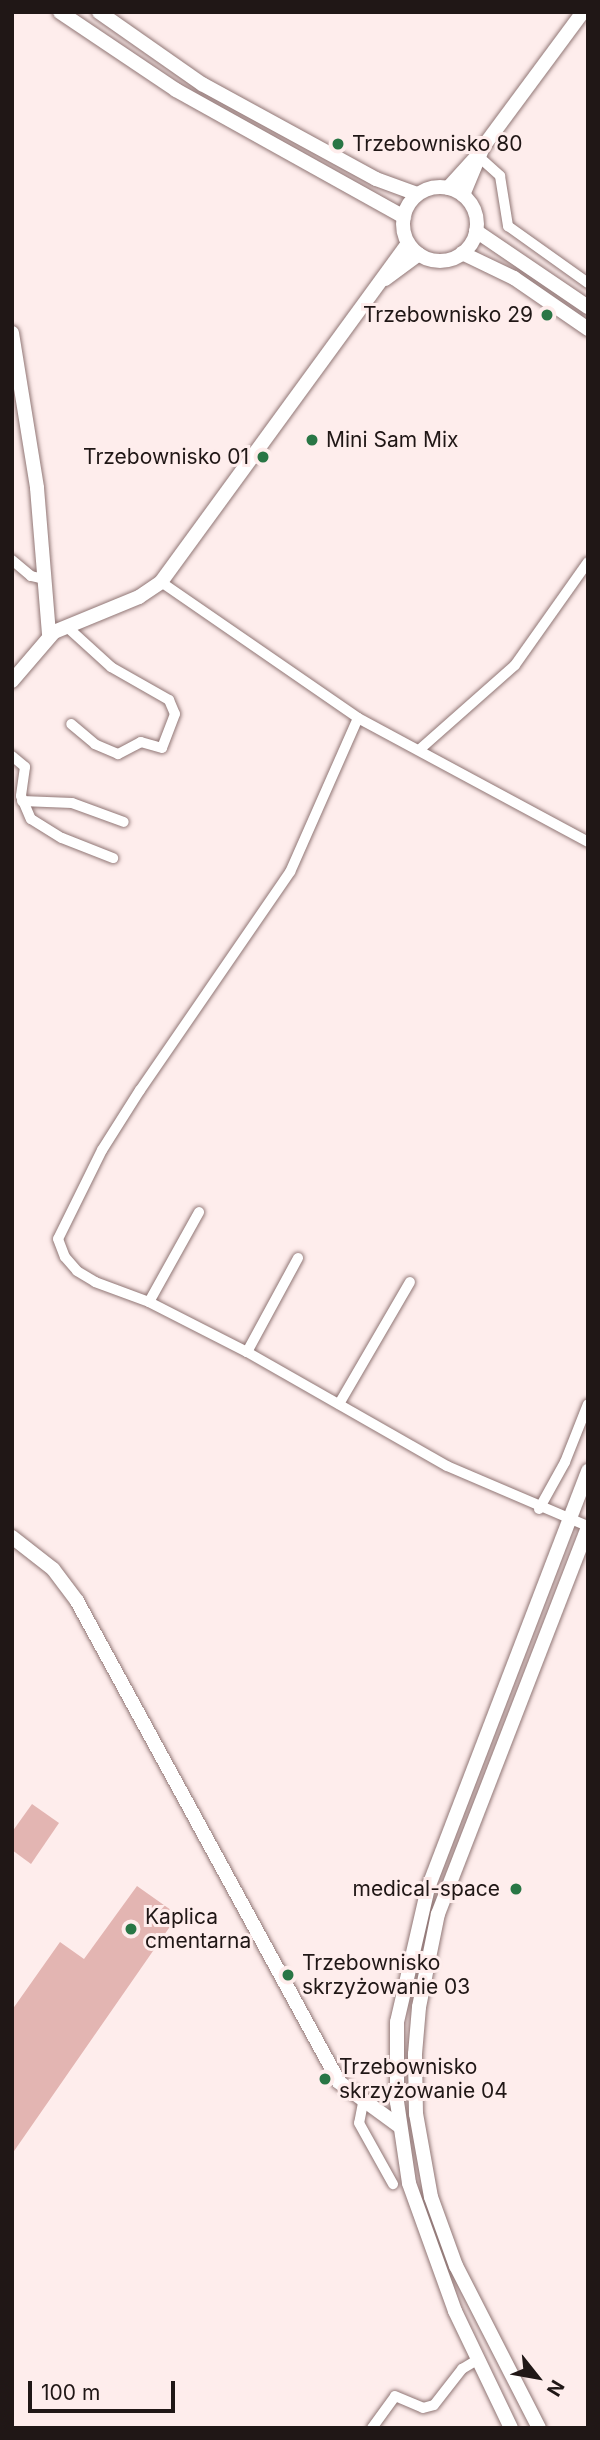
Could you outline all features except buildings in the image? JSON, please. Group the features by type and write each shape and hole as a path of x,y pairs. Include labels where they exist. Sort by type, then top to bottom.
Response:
{"main road":[{"path":"60,12 75,25 176,90 404,217 414,248 440,260 462,253 476,231 474,211 463,195 448,188"},
{"path":"75,25 90,24 93,12"},
{"path":"99,12 202,84 379,180 417,194 448,188 478,156 583,12"},
{"path":"463,195 478,156"},
{"path":"404,217 417,194"},
{"path":"476,231 588,307"},
{"path":"12,681 49,635 139,597 161,582 384,280 414,248"},
{"path":"462,253 514,278 588,329"},
{"path":"12,333 37,488 49,635"},
{"path":"511,2428 477,2360 422,2225 399,2126 397,2022 418,1920 588,1471"},
{"path":"539,2428 500,2354 443,2232 426,2175 416,2114 419,2007 439,1914 588,1527"},
{"path":"12,1537 52,1569 77,1601 325,2059 345,2089 399,2126"},
{"path":"370,2105 397,2102 408,2104 416,2114"},
{"path":"477,2360 486,2352 500,2354"}],"street":[{"path":"478,156 500,176 508,226 588,283"},
{"path":"12,560 31,576 44,579"},
{"path":"419,750 515,665 588,562"},
{"path":"161,582 358,718 588,842"},
{"path":"66,626 111,667 169,700 175,714 162,748 141,742 118,754 95,744 71,724"},
{"path":"358,718 306,845 102,1150 58,1239 65,1257 77,1271 149,1302 247,1352 447,1466 588,1527"},
{"path":"12,756 25,767 22,800 31,819 44,828 113,858"},
{"path":"22,800 72,803 124,822"},
{"path":"149,1302 199,1213"},
{"path":"247,1352 298,1258"},
{"path":"339,1404 410,1282"},
{"path":"539,1508 565,1462 588,1404"},
{"path":"370,2105 359,2123 393,2184"},
{"path":"372,2428 395,2396 423,2408 434,2405 462,2368 477,2360"}],"shaded area":[{"path":"32,1804 59,1823 31,1864 12,1850 12,1832"},
{"path":"137,1886 178,1915 12,2154 12,2010 60,1942 84,1959"}],"place":[{"name":"Trzebownisko 80","path":"338,144"},
{"name":"Trzebownisko 29","path":"547,315"},
{"name":"Mini Sam Mix","path":"312,440"},
{"name":"Trzebownisko 01","path":"263,457"},
{"name":"medical-space","path":"516,1889"},
{"name":"Kaplica cmentarna","path":"131,1929"},
{"name":"Trzebownisko skrzyżowanie 03","path":"288,1975"},
{"name":"Trzebownisko skrzyżowanie 04","path":"325,2079"}]}
